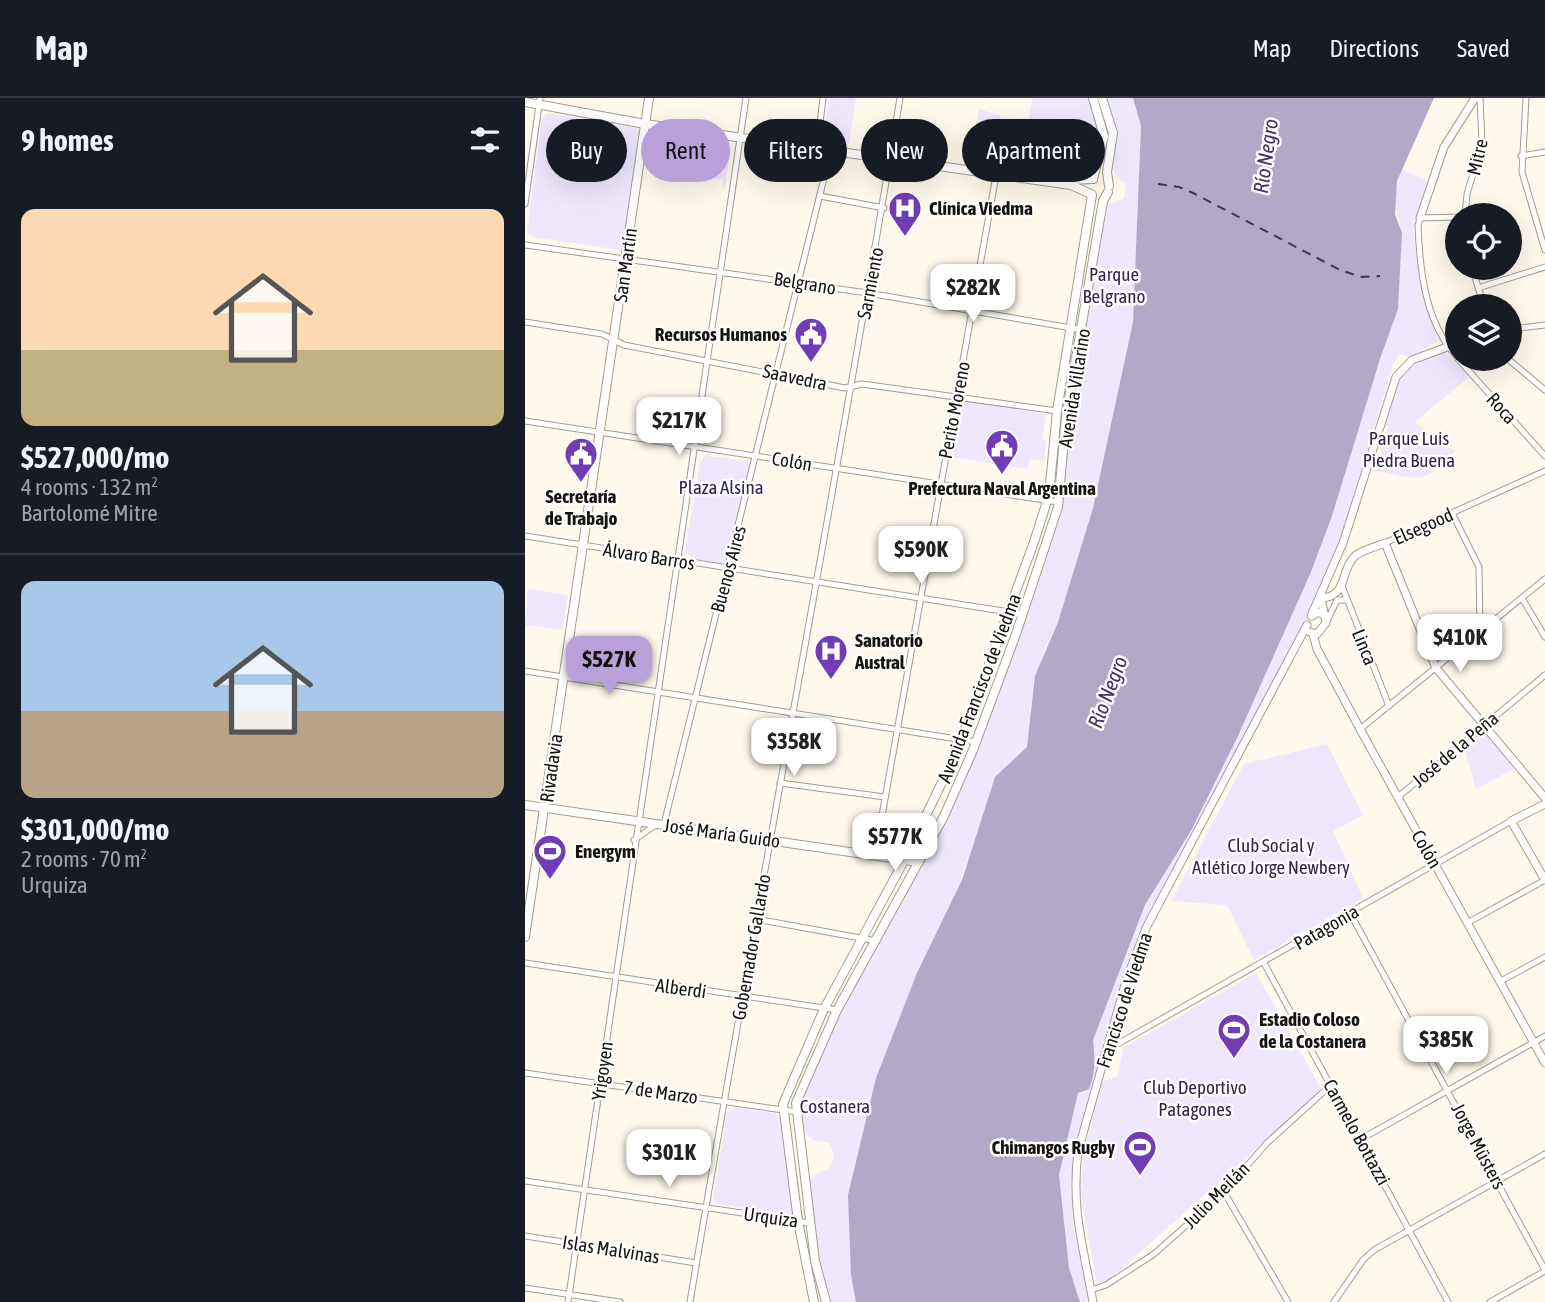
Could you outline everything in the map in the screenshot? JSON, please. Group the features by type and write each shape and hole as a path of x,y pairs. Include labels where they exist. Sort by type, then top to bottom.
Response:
{"main road":[{"name":"San Martín","path":"646,119 649,98"},
{"path":"1093,98 1099,119"},
{"name":"Avenida Villarino","path":"1058,502 1067,414 1103,201 1108,189 1107,172 1113,134 1102,98"},
{"path":"525,102 540,101 641,120"},
{"path":"730,134 744,136"},
{"name":"San Martín","path":"600,432 641,155"},
{"path":"1050,182 1071,186 1101,197 1108,189 1105,181"},
{"path":"1092,182 1089,187 1092,195"},
{"name":"Avenida Villarino","path":"1047,501 1057,411 1092,195"},
{"name":"Rivadavia","path":"525,937 600,432"},
{"name":"Avenida Francisco de Viedma","path":"782,1110 824,1009 905,860 962,740 1047,501"},
{"name":"Avenida Francisco de Viedma","path":"826,1302 810,1223 796,1103 837,1010 877,942 944,816 976,742 1022,614 1058,502"},
{"name":"José María Guido","path":"525,805 919,862"},
{"path":"782,1110 798,1221 814,1302"}],"street":[{"name":"Yrigoyen","path":"568,1302 634,840 746,98"},
{"path":"820,119 823,98"},
{"name":"Sarmiento","path":"897,119 900,98"},
{"path":"1445,342 1427,300 1419,244 1420,218 1444,147 1469,102 1475,98"},
{"name":"Mitre","path":"1466,203 1482,144 1480,98"},
{"path":"1526,98 1522,174 1545,249"},
{"path":"525,204 540,101"},
{"path":"1521,156 1545,152"},
{"name":"Buenos Aires","path":"661,824 696,696 823,182"},
{"name":"Sarmiento","path":"837,468 888,182"},
{"name":"Perito Moreno","path":"875,855 994,182"},
{"path":"820,196 884,208"},
{"path":"1420,218 1445,217"},
{"name":"Belgrano","path":"525,245 868,293 1083,330"},
{"path":"1478,289 1545,267"},
{"path":"1475,280 1480,294"},
{"name":"Saavedra","path":"525,322 602,334 614,341 845,388 862,384 1067,414"},
{"path":"1522,328 1545,325"},
{"name":"Francisco de Viedma","path":"1093,1302 1076,1227 1074,1191 1078,1151 1128,978 1147,926 1321,598 1343,543 1395,377 1412,360 1445,348"},
{"name":"Roca","path":"1469,371 1545,456"},
{"path":"1522,371 1545,390"},
{"name":"Colón","path":"525,421 1058,502"},
{"name":"Gobernador Gallardo","path":"690,1302 769,839 837,468"},
{"name":"Elsegood","path":"1342,586 1353,558 1545,471"},
{"path":"1452,513 1479,567 1480,632"},
{"name":"Álvaro Barros","path":"525,536 1022,614"},
{"path":"1385,543 1436,668 1545,798"},
{"path":"1360,729 1545,579"},
{"path":"1326,620 1321,598 1333,596 1342,586"},
{"name":"Linca","path":"1342,586 1389,706"},
{"path":"1522,598 1545,637"},
{"path":"1326,620 1337,600 1346,600"},
{"path":"1311,616 1318,612 1326,620"},
{"name":"Francisco de Viedma","path":"1296,646 1326,620"},
{"path":"1307,625 1312,634"},
{"name":"Colón","path":"1312,634 1317,649 1360,729 1545,1063"},
{"path":"525,671 976,742"},
{"name":"José de la Peña","path":"1398,797 1545,675"},
{"path":"780,783 885,797"},
{"name":"Patagonia","path":"1107,1050 1545,804"},
{"path":"1469,922 1545,880 1511,821"},
{"path":"634,840 661,824"},
{"name":"Jorge Müsters","path":"1350,913 1545,1270"},
{"path":"756,919 877,942"},
{"path":"1501,981 1545,957"},
{"name":"Alberdi","path":"525,963 615,979 837,1010"},
{"name":"Carmelo Bottazzi","path":"1264,963 1448,1302"},
{"path":"1361,1139 1545,1036"},
{"name":"7 de Marzo","path":"525,1073 797,1112"},
{"name":"Julio Meilán","path":"1091,1290 1113,1281 1154,1254 1224,1192 1267,1143 1331,1086"},
{"path":"1334,1302 1368,1254 1409,1228 1545,1154"},
{"name":"Urquiza","path":"525,1181 810,1223"},
{"path":"1224,1192 1288,1302"},
{"name":"Islas Malvinas","path":"525,1236 697,1263"},
{"path":"1490,1302 1545,1270"},
{"path":"525,1288 621,1302"}],"green space":[{"path":"829,98 856,98 849,143 847,119 826,119"},
{"path":"1033,98 1090,98 1097,119 1029,119"},
{"name":"Costanera","path":"1105,98 1133,98 1141,126 1133,323 1093,508 1058,622 1045,648 1034,694 1027,747 964,867 868,1302 828,1302 818,1260 807,1182 821,1171 828,1171 834,1156 830,1143 813,1140 801,1130 798,1105 840,1011 947,817 1025,615 1061,511 1071,419 1105,206 1124,198 1126,184 1119,179 1113,168 1116,136"},
{"path":"979,109 1001,116 1000,119 977,119"},
{"path":"548,113 582,119 546,119 546,182 627,182 627,127 640,129 624,246 620,250 533,237 527,233 542,118"},
{"path":"1401,169 1428,181 1413,231 1426,306 1438,341 1409,358 1400,354 1393,365 1339,543 1309,616 1145,921 1123,976 1074,1152 1071,1191 1073,1226 1090,1302 1080,1302 1069,1268 1059,1175 1093,1040 1145,905 1192,829 1238,736 1311,572 1332,516 1398,309 1402,233 1394,202"},
{"name":"Parque Luis Piedra Buena","path":"1445,351 1445,371 1463,371 1469,377 1415,422 1455,451 1426,476 1408,477 1370,470 1373,461 1378,462 1389,426 1384,424 1397,385 1409,369"},
{"path":"964,402 1046,414 1042,440 1046,441 1044,461 1029,459 1028,469 952,457"},
{"name":"Plaza Alsina","path":"708,453 709,456 748,461 752,465 726,564 694,560 685,551 700,462"},
{"path":"528,589 568,595 562,630 525,625"},
{"path":"1483,729 1517,767 1476,789 1463,745"},
{"name":"Club Social y Atlético Jorge Newbery","path":"1327,744 1363,815 1333,831 1363,898 1254,960 1227,905 1171,901 1244,764"},
{"name":"Club Deportivo Patagones","path":"1256,973 1322,1090 1110,1279 1097,1283 1080,1192 1084,1151 1102,1082 1118,1076 1123,1048"},
{"path":"735,1107 774,1113 781,1118 792,1215 717,1204 713,1200 727,1113"}],"water":[{"name":"Río Negro","path":"1133,98 1434,98 1397,181 1395,214 1402,233 1398,309 1332,516 1311,572 1238,736 1192,829 1145,905 1093,1040 1093,1076 1089,1089 1078,1093 1059,1175 1069,1268 1080,1302 856,1302 851,1275 848,1195 876,1078 917,973 962,880 995,777 1027,747 1035,676 1058,622 1093,508 1133,322 1141,126"}],"waterway":[{"path":"1097,1062 1103,1051"}],"ferry route":[{"path":"1158,184 1179,187 1193,193 1340,270 1362,277 1380,276"}],"place":[{"name":"Clínica Viedma","path":"905,238"},
{"name":"Recursos Humanos","path":"811,364"},
{"name":"Prefectura Naval Argentina","path":"1002,476"},
{"name":"Secretaría de Trabajo","path":"581,484"},
{"name":"Sanatorio Austral","path":"831,681"},
{"name":"Energym","path":"550,881"},
{"name":"Estadio Coloso de la Costanera","path":"1234,1060"},
{"name":"Chimangos Rugby","path":"1140,1177"}],"park label":[{"name":"Parque Belgrano","path":"1114,285"}]}
